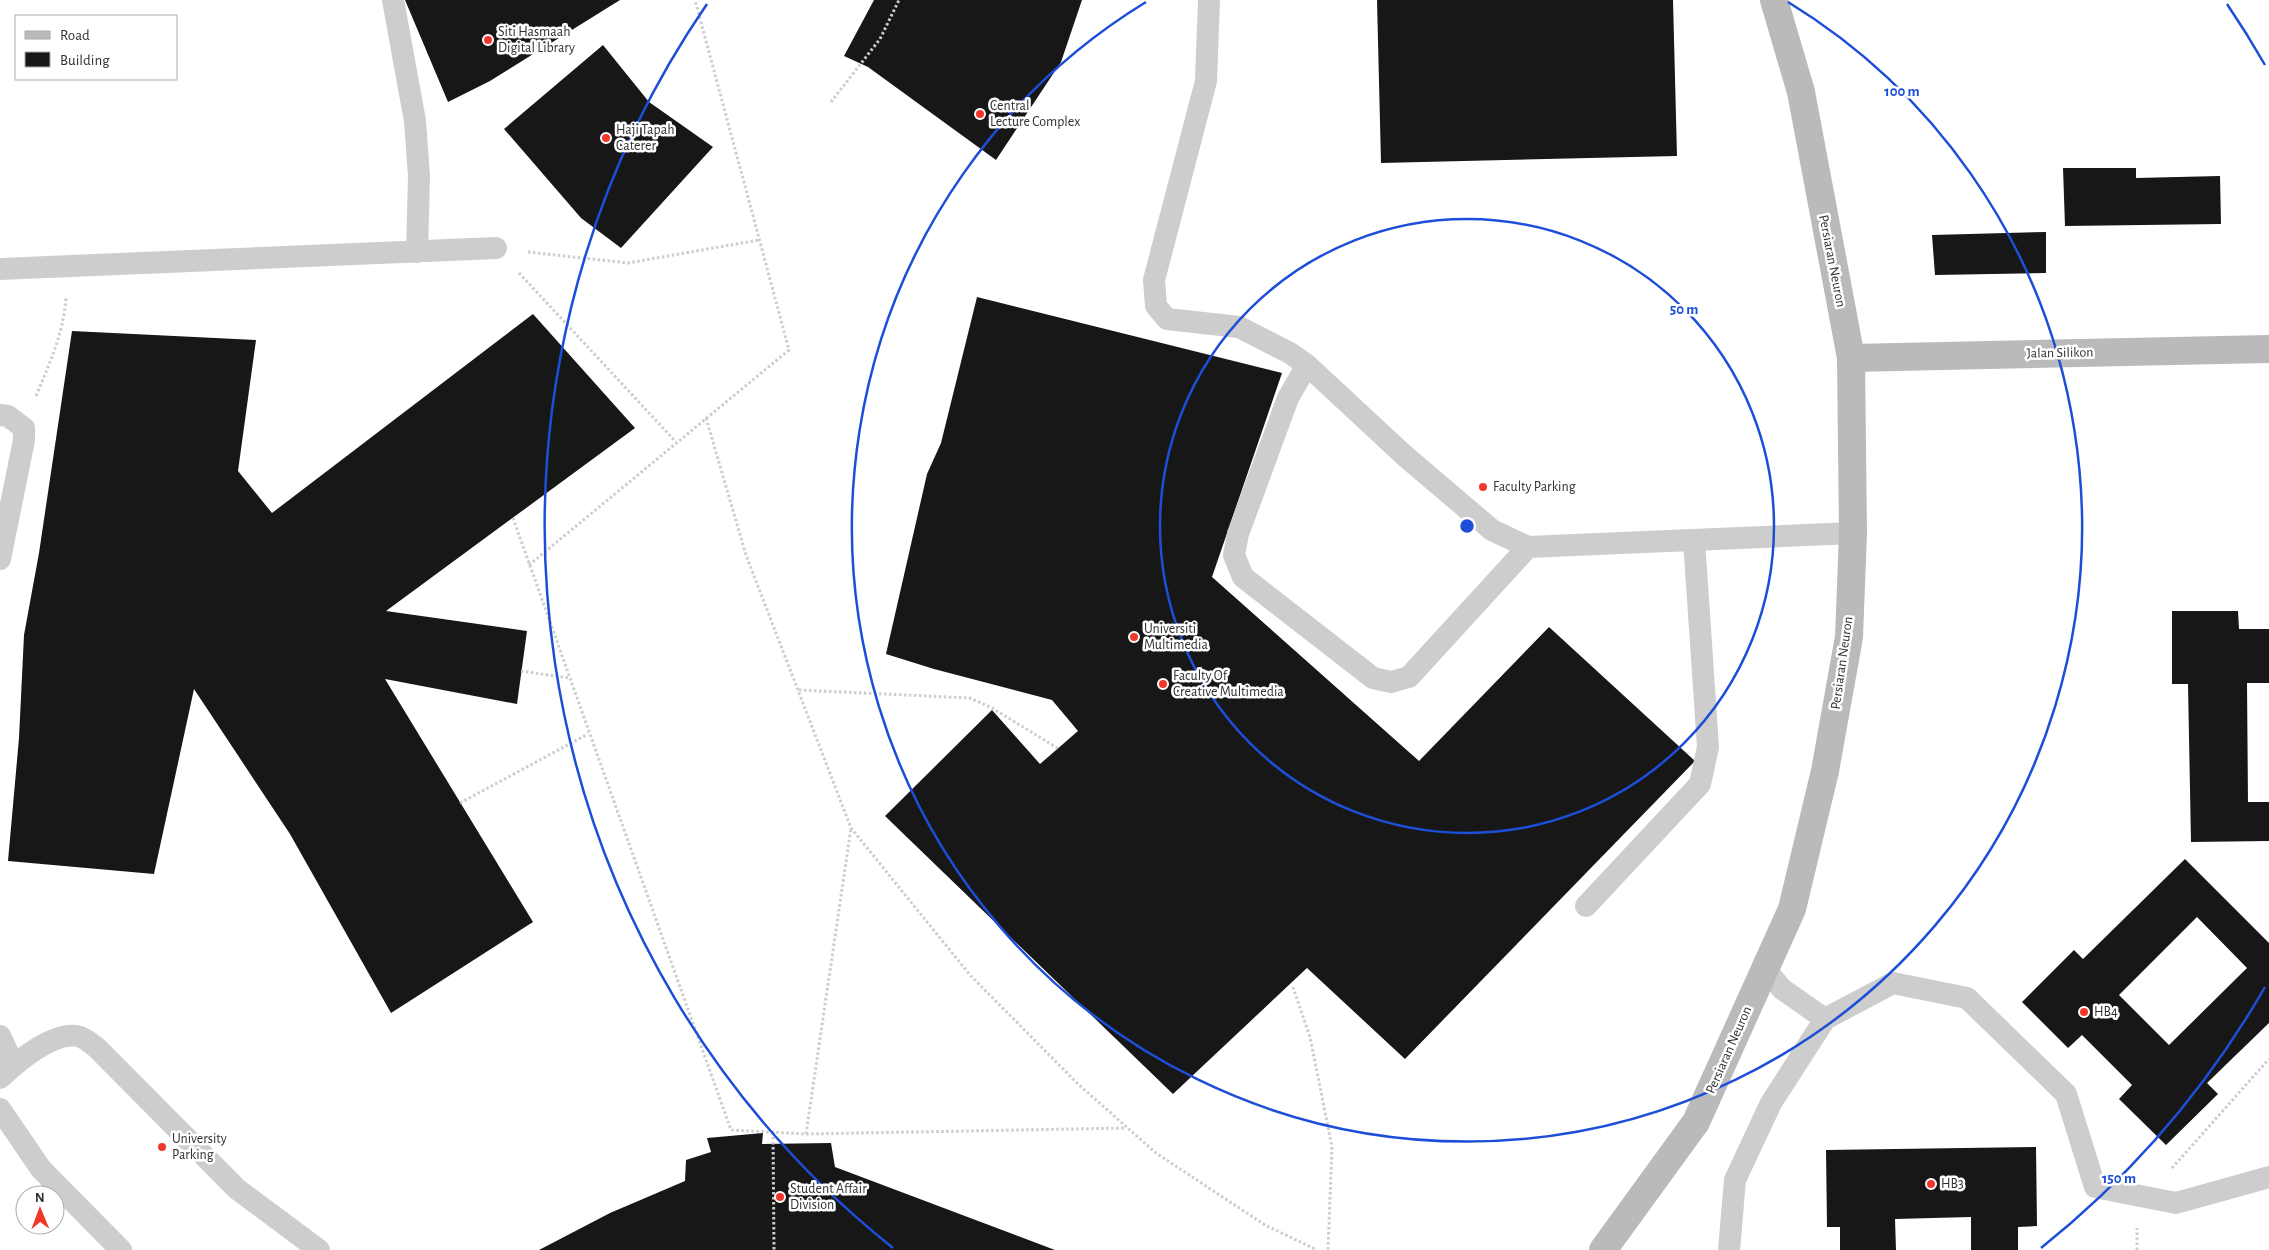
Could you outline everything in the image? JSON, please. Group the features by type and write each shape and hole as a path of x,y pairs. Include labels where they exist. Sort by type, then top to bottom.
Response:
{"street":[{"name":"Persiaran Neuron","path":"1603,1250 1696,1122 1792,909 1825,770 1849,638 1854,533 1851,358 1801,92 1774,0"},
{"name":"Jalan Silikon","path":"1851,358 2269,349"}],"lane":[{"path":"393,0 415,121 419,176 417,252"},
{"path":"1209,0 1206,81 1154,280 1156,306 1167,319 1239,327 1290,353 1307,366 1405,456 1492,530 1528,547 1854,533"},
{"path":"0,269 496,248"},
{"path":"1307,366 1288,398 1238,534 1234,555 1243,577 1373,678 1391,682 1409,677 1528,547"},
{"path":"0,416 8,416 24,428 24,440 0,559"},
{"path":"1586,906 1700,784 1708,747 1694,540"},
{"path":"1765,969 1782,989 1825,1019"},
{"path":"1729,1250 1735,1180 1771,1103 1825,1019 1893,983 1967,998 2066,1094 2095,1187 2176,1203 2269,1178"},
{"path":"0,1036 7,1071 59,1036 79,1036 97,1048 237,1188 319,1250"},
{"path":"0,1109 41,1169 121,1250"}],"path":[{"path":"529,565 788,350 695,0"},
{"path":"831,102 880,39 899,0"},
{"path":"496,248 628,263 759,240"},
{"path":"496,248 676,442"},
{"path":"24,428 52,361 64,321 69,267"},
{"path":"706,418 746,555 851,828 970,975 1078,1084 1156,1154 1265,1225 1317,1250"},
{"path":"512,518 731,1130 806,1134 1127,1128"},
{"path":"521,671 569,678"},
{"path":"799,690 970,698 992,708 1059,748"},
{"path":"460,803 588,734"},
{"path":"806,1134 851,828"},
{"path":"1293,987 1310,1036 1332,1147 1328,1250"},
{"path":"2137,1250 2137,1206 2269,1060"},
{"path":"773,1132 774,1250"}],"building":[{"name":"Siti Hasmaah Digital Library","path":"405,0 620,0 490,81 448,102"},
{"name":"Central Lecture Complex","path":"874,0 1082,0 1061,62 996,160 868,67 844,56"},
{"path":"1377,0 1673,0 1677,156 1381,163"},
{"name":"Haji Tapah Caterer","path":"603,45 649,102 713,147 621,248 581,218 504,129"},
{"path":"2063,168 2136,168 2136,178 2220,176 2221,224 2065,226"},
{"path":"2046,232 2046,273 1935,275 1932,235"},
{"name":"Faculty Of Creative Multimedia","path":"977,297 1282,373 1212,577 1419,761 1549,627 1695,761 1405,1059 1307,968 1173,1094 885,816 992,710 1040,764 1078,731 1052,700 934,669 886,654 927,474 941,443"},
{"path":"533,314 635,428 386,611 527,631 517,704 385,679 533,922 391,1013 290,834 194,689 154,874 8,861 19,738 24,635 39,553 72,331 256,340 238,471 272,513"},
{"path":"2172,611 2238,611 2239,629 2269,629 2269,683 2247,683 2248,802 2269,802 2269,841 2191,842 2188,684 2172,684"},
{"name":"HB4","path":"2185,859 2269,943 2269,1023 2207,1083 2218,1094 2166,1145 2119,1099 2132,1085 2082,1035 2068,1048 2022,1002 2074,950 2083,959","holes":["2197,917 2247,968 2169,1045 2119,995"]},
{"name":"Student Affair Division","path":"763,1133 762,1144 831,1143 835,1167 1055,1250 539,1250 610,1213 685,1181 686,1160 711,1152 707,1138"},
{"name":"HB3","path":"2036,1147 2037,1226 2018,1227 2018,1250 1971,1250 1971,1217 1895,1219 1896,1250 1840,1250 1840,1227 1827,1227 1826,1150"}],"place":[{"name":"Siti Hasmaah Digital Library","path":"488,40"},
{"name":"Central Lecture Complex","path":"980,114"},
{"name":"Haji Tapah Caterer","path":"606,138"},
{"name":"Faculty Parking","path":"1483,487"},
{"name":"Universiti Multimedia","path":"1134,637"},
{"name":"Faculty Of Creative Multimedia","path":"1163,684"},
{"name":"HB4","path":"2084,1012"},
{"name":"University Parking","path":"162,1147"},
{"name":"HB3","path":"1931,1184"},
{"name":"Student Affair Division","path":"780,1197"}]}
